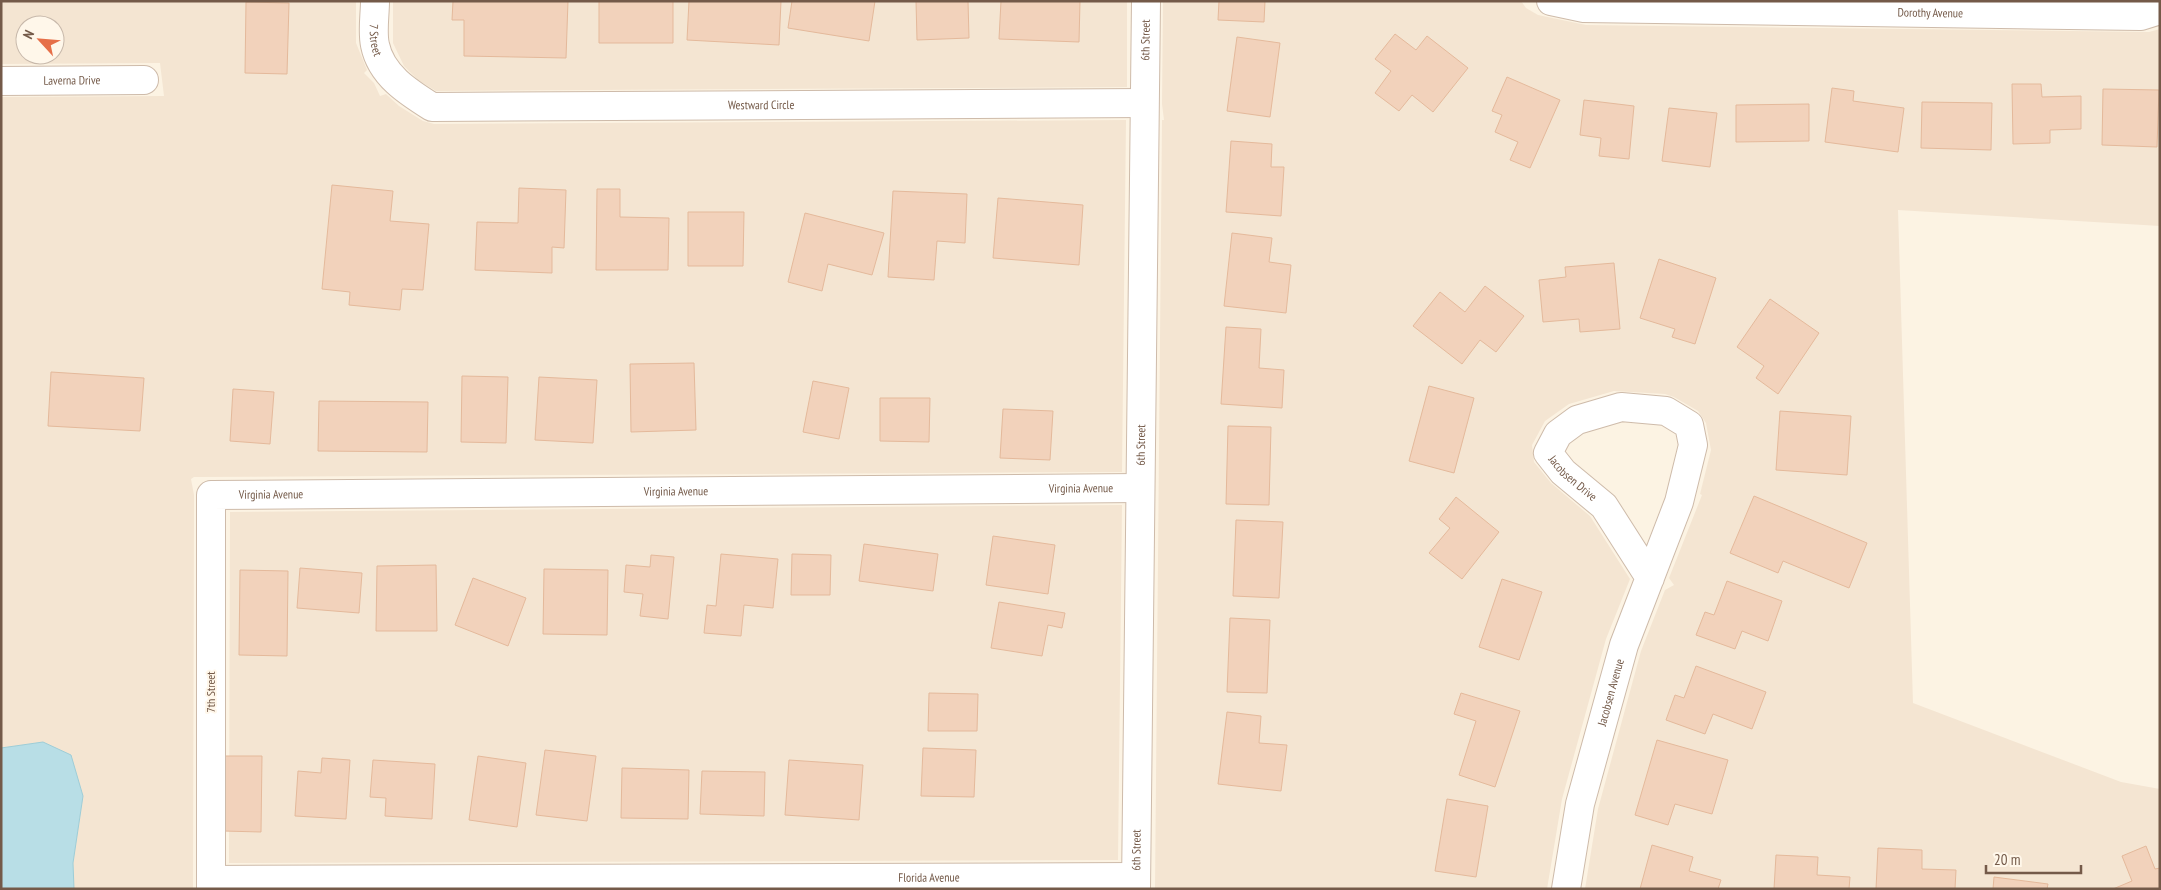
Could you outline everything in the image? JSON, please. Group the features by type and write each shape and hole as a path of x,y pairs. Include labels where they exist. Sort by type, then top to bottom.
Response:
{"street":[{"name":"7 Street","path":"375,1 375,45 389,75"},
{"name":"6th Street","path":"1136,883 1146,1"},
{"name":"Dorothy Avenue","path":"1551,1 1584,8 2132,16 2142,16 2160,10"},
{"name":"Westward Circle","path":"389,75 408,92 432,107 1144,103"},
{"name":"Laverna Drive","path":"1,81 144,80"},
{"name":"Jacobsen Drive","path":"1650,578 1604,506 1563,472 1548,453 1558,434 1577,420 1620,407 1666,411 1689,425 1693,445 1679,502"},
{"name":"Virginia Avenue","path":"212,496 1140,488"},
{"name":"7th Street","path":"211,884 212,496"},
{"name":"Jacobsen Avenue","path":"1566,889 1583,795 1624,645 1679,502"},
{"name":"Florida Avenue","path":"211,884 1136,883"}],"shaded area":[{"path":"1,1 356,1 356,43 367,70 364,73 374,83 380,96 386,94 399,106 423,121 434,124 1126,120 1122,472 194,477 191,479 194,495 193,889 74,889 73,863 83,796 43,742 1,748 1,97 164,96 160,63 65,64 65,15 15,15 15,64 1,64"},
{"path":"393,1 1127,1 1127,87 436,91 418,80 404,66 393,43"},
{"path":"1163,1 1521,1 1526,8 1538,15 1586,25 2149,32 2160,29 2160,226 1898,210 1913,703 2121,782 2160,789 2160,889 1585,889 1598,809 1641,651 1665,590 1674,585 1669,578 1702,495 1700,494 1711,450 1706,423 1698,411 1665,394 1614,391 1569,404 1545,421 1532,445 1534,462 1551,483 1590,516 1630,579 1606,639 1562,799 1547,889 1155,889 1162,120 1164,120 1162,104"},
{"path":"1122,505 1118,860 229,863 230,512"}],"water":[{"path":"43,742 71,755 83,796 73,863 74,889 1,889 1,748"}],"building":[{"path":"453,1 568,1 566,58 464,56 464,20 452,20"},
{"path":"599,1 673,1 673,43 599,43"},
{"path":"689,1 781,1 779,45 687,40"},
{"path":"792,1 875,1 869,41 788,28"},
{"path":"916,1 968,1 969,38 917,40"},
{"path":"1001,1 1080,1 1079,42 999,39"},
{"path":"1219,1 1265,1 1264,22 1218,20"},
{"path":"246,2 289,3 287,74 245,73"},
{"path":"1395,34 1416,50 1427,36 1468,68 1433,112 1412,95 1399,111 1375,93 1391,71 1375,59"},
{"path":"1237,37 1280,43 1270,117 1227,111"},
{"path":"1507,77 1560,100 1530,168 1510,160 1518,142 1495,132 1502,115 1492,111"},
{"path":"2012,84 2041,84 2042,97 2081,96 2081,129 2050,130 2050,143 2013,144"},
{"path":"1832,88 1854,91 1853,101 1904,108 1898,152 1825,142"},
{"path":"2103,89 2159,90 2157,147 2102,145"},
{"path":"1584,100 1634,106 1629,159 1599,156 1601,138 1580,135"},
{"path":"1922,102 1992,103 1991,150 1921,148"},
{"path":"1809,104 1809,141 1736,142 1736,105"},
{"path":"1669,108 1717,113 1710,167 1662,161"},
{"path":"1231,141 1272,144 1271,167 1284,167 1281,216 1226,212"},
{"path":"332,185 393,191 390,221 429,224 423,290 402,289 400,310 349,305 350,292 322,289"},
{"path":"519,188 566,190 564,248 552,247 552,273 475,270 477,222 518,223"},
{"path":"597,189 620,189 620,217 669,218 668,270 596,270"},
{"path":"893,191 967,194 965,243 937,241 934,280 888,277"},
{"path":"998,198 1083,205 1079,265 993,258"},
{"path":"688,212 744,212 743,266 688,266"},
{"path":"805,213 884,233 872,275 828,264 822,291 788,282"},
{"path":"1232,233 1272,238 1269,262 1291,265 1286,313 1224,306"},
{"path":"1659,259 1716,278 1695,344 1672,337 1675,329 1640,318"},
{"path":"1614,263 1620,329 1580,332 1579,319 1543,322 1539,280 1566,277 1565,267"},
{"path":"1485,286 1524,316 1496,352 1480,340 1462,364 1413,326 1440,292 1465,312"},
{"path":"1770,299 1819,333 1778,394 1756,378 1764,366 1737,347"},
{"path":"1226,327 1261,329 1259,368 1284,370 1282,408 1221,404"},
{"path":"694,363 696,430 631,432 630,364"},
{"path":"51,372 144,378 140,431 48,426"},
{"path":"462,376 508,377 506,443 461,442"},
{"path":"539,377 597,380 593,443 535,440"},
{"path":"813,381 849,388 839,439 803,432"},
{"path":"1429,386 1474,398 1454,473 1409,461"},
{"path":"233,389 274,392 270,444 230,441"},
{"path":"880,398 930,398 929,442 880,441"},
{"path":"319,401 428,402 427,452 318,451"},
{"path":"1003,409 1053,411 1050,460 1000,458"},
{"path":"1780,411 1851,416 1847,475 1776,470"},
{"path":"1228,426 1271,427 1269,505 1226,504"},
{"path":"1754,496 1867,543 1849,588 1783,561 1778,573 1730,553"},
{"path":"1456,497 1499,532 1462,579 1429,553 1450,528 1439,519"},
{"path":"1236,520 1283,522 1279,598 1233,596"},
{"path":"993,536 1055,545 1048,594 986,585"},
{"path":"864,544 938,554 933,591 859,581"},
{"path":"721,554 778,559 773,608 744,605 741,636 704,633 707,605 716,606"},
{"path":"792,554 831,555 830,595 791,595"},
{"path":"651,555 674,557 668,619 640,616 643,594 624,592 626,565 650,567"},
{"path":"436,565 437,631 376,631 377,566"},
{"path":"300,568 362,573 359,613 297,608"},
{"path":"544,569 608,570 607,635 543,634"},
{"path":"240,570 288,571 287,656 239,655"},
{"path":"473,578 526,598 508,646 455,625"},
{"path":"1502,579 1542,592 1519,660 1479,647"},
{"path":"1727,581 1782,601 1768,641 1742,631 1735,649 1696,635 1705,612 1714,615"},
{"path":"999,602 1065,613 1062,628 1048,625 1042,656 991,648"},
{"path":"1230,618 1270,620 1267,693 1227,692"},
{"path":"1696,666 1766,692 1752,729 1713,714 1705,734 1666,720 1675,695 1684,698"},
{"path":"929,693 978,694 977,731 928,731"},
{"path":"1461,693 1520,711 1495,787 1459,775 1476,721 1454,714"},
{"path":"1227,712 1261,716 1259,743 1287,745 1281,791 1218,784"},
{"path":"1657,740 1728,760 1712,814 1675,804 1668,825 1635,815"},
{"path":"923,748 976,750 974,797 921,796"},
{"path":"545,750 596,756 587,821 536,815"},
{"path":"224,756 262,756 261,832 223,831"},
{"path":"478,756 526,763 517,827 469,820"},
{"path":"322,758 350,760 346,819 295,816 298,771 321,773"},
{"path":"373,760 435,764 432,819 385,816 386,798 370,797"},
{"path":"789,760 863,765 859,820 785,815"},
{"path":"622,768 689,770 688,819 621,818"},
{"path":"702,771 765,772 764,816 700,814"},
{"path":"1447,799 1488,806 1476,877 1435,871"},
{"path":"1652,845 1693,857 1689,871 1721,880 1718,889 1640,889"},
{"path":"2146,846 2155,869 2160,868 2160,889 2113,889 2132,881 2122,856"},
{"path":"1878,848 1922,850 1922,869 1956,870 1955,889 1876,889"},
{"path":"1776,855 1818,857 1817,875 1850,877 1849,889 1774,889"},
{"path":"1994,877 2048,884 2047,889 1993,889"}]}
